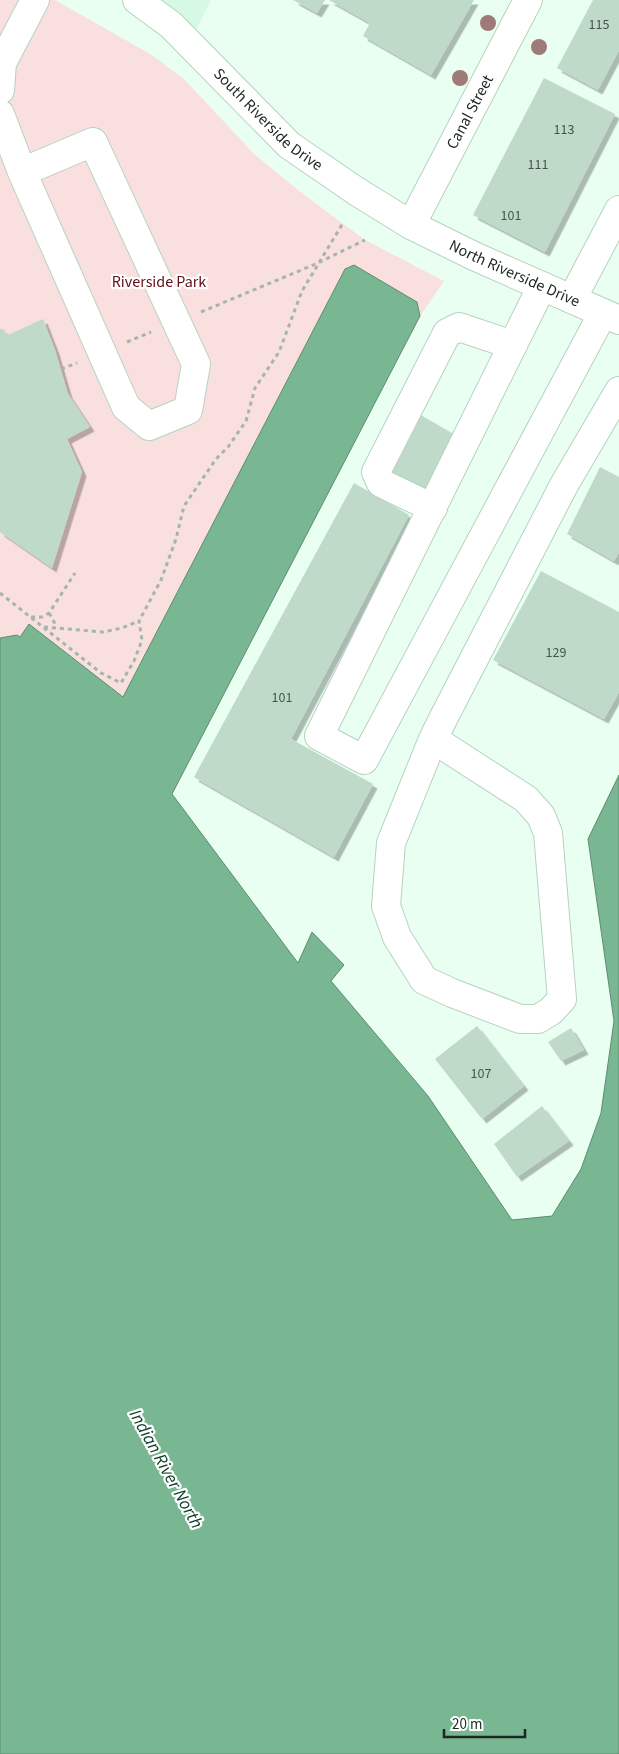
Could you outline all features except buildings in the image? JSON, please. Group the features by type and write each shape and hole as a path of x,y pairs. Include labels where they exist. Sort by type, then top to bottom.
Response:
{"street":[{"path":"0,90 2,63 35,0"},
{"name":"South Riverside Drive","path":"137,0 171,24 290,145 356,191 411,225"},
{"name":"Canal Street","path":"411,225 528,0"},
{"path":"0,114 22,172 126,407 148,426 188,410 196,364 93,142 22,172"},
{"path":"572,299 619,210"},
{"name":"North Riverside Drive","path":"411,225 476,257 611,316"},
{"path":"542,286 319,736 364,760 611,316"},
{"path":"432,508 381,483 376,472 447,333 459,327 513,346"},
{"path":"433,739 526,799 541,816 548,834 562,999 551,1011 538,1020 520,1019 424,980 397,937 386,906 391,843 433,739 564,485 619,391"}],"path":[{"path":"0,593 101,673 121,682 134,661 142,640 139,621 161,580 176,539 184,506 216,459 228,447 246,421 255,388 279,352 302,291 343,223"},
{"path":"192,315 318,263 365,240"},
{"path":"61,369 156,330"},
{"path":"31,617 42,617 49,613 74,573"},
{"path":"49,613 57,627"},
{"path":"43,627 103,632 122,628 139,621"}],"shaded area":[{"path":"161,0 211,0 196,30 178,12"}],"green space":[{"name":"Riverside Park","path":"0,0 55,0 152,55 185,80 255,155 307,197 365,240 444,281 420,316 417,301 345,269 123,697 29,624 20,637 17,635 0,638"}],"water":[{"name":"Indian River North","path":"354,265 417,302 420,316 172,794 298,963 312,932 344,965 331,981 428,1096 512,1220 552,1216 581,1169 601,1113 614,1021 588,839 619,775 619,1754 0,1754 0,638 17,635 20,637 29,624 123,697 345,269"}]}
